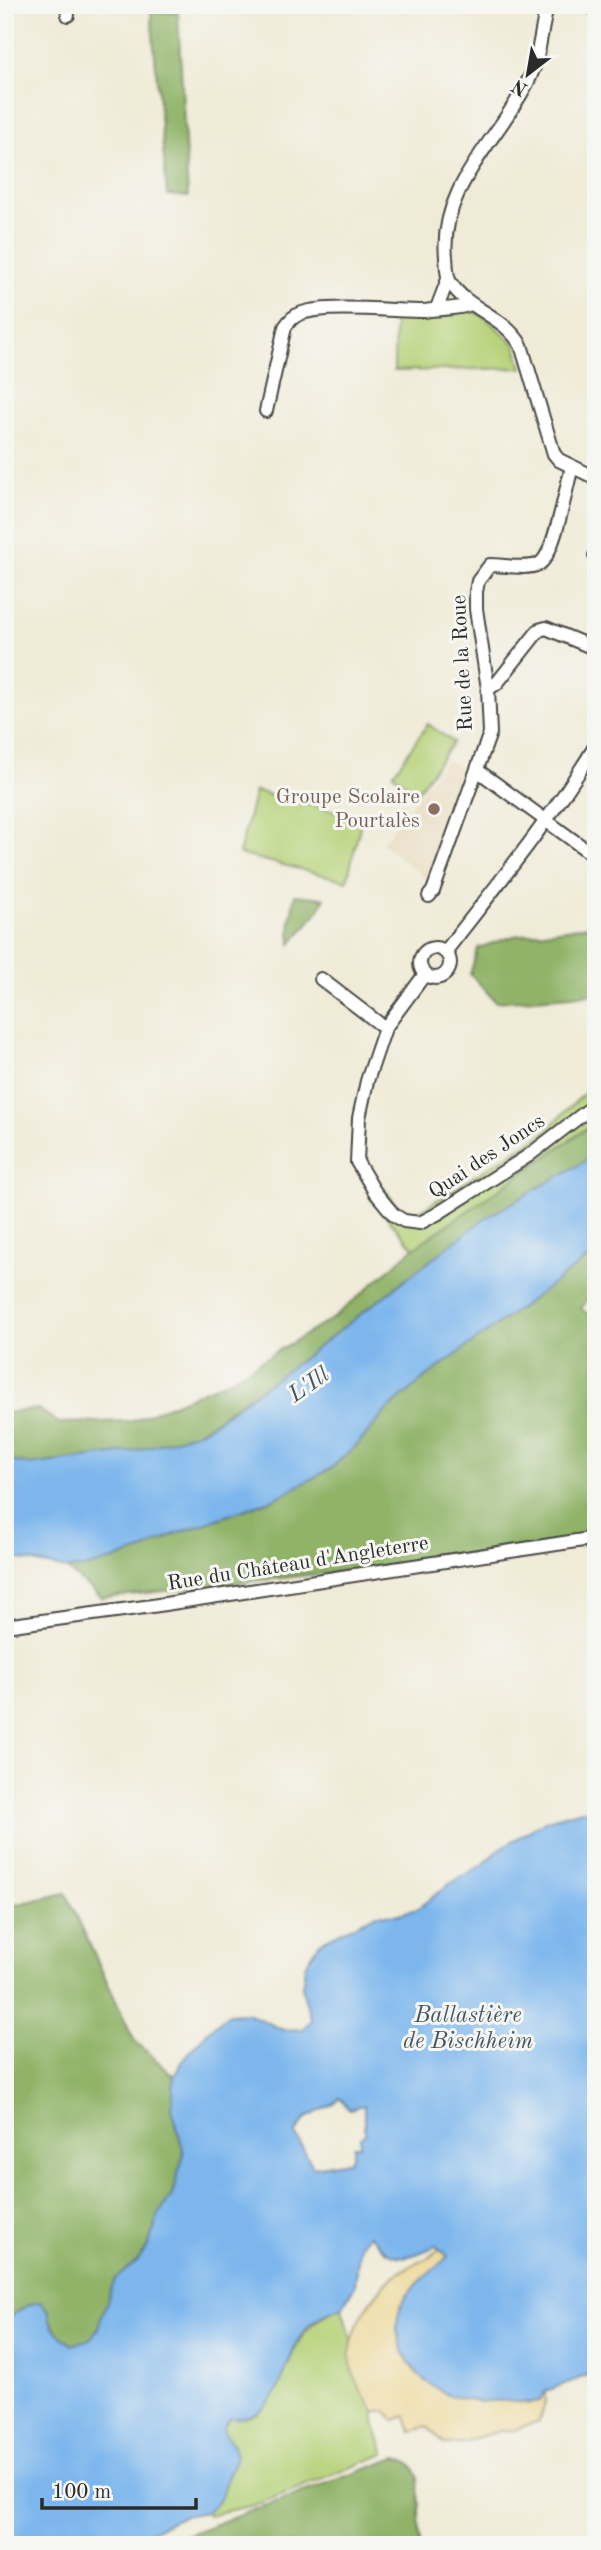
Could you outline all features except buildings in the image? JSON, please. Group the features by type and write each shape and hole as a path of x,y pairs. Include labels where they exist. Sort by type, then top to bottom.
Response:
{"main road":[{"path":"590,5 596,8"}],"street":[{"path":"437,308 448,279 444,240 450,210 459,189 530,78 539,51 548,5"},
{"path":"448,279 457,292 471,304 499,320 515,334 521,345 554,454 559,460 596,478"},
{"path":"266,411 285,327 291,319 314,310 425,311 462,308 471,304"},
{"name":"Rue de la Roue","path":"429,895 433,891 489,733 488,689 476,610 478,581 490,565 529,566 544,559 556,530 572,467"},
{"path":"488,689 497,683 539,630 546,628 596,649"},
{"path":"444,952 493,892 579,773 596,745"},
{"path":"477,770 596,858"},
{"path":"432,948 444,952 450,964 446,972 433,978 425,974 420,961 424,953 432,948"},
{"path":"321,979 385,1028 425,974"},
{"name":"Quai des Joncs","path":"385,1028 367,1081 359,1118 357,1162 375,1192 394,1215 404,1221 420,1223 438,1214 528,1156 596,1104"},
{"name":"Rue du Château d'Angleterre","path":"5,1626 596,1538"}],"shaded area":[{"name":"Groupe Scolaire Pourtalès","path":"446,759 472,776 433,884 382,843"}],"green space":[{"path":"151,12 178,12 188,197 167,195"},
{"path":"473,311 487,319 516,345 522,368 394,371 395,314"},
{"path":"428,724 453,742 417,792 393,774"},
{"path":"255,791 362,818 347,881 239,854"},
{"path":"295,895 325,898 316,914 291,944 290,921"},
{"path":"596,925 596,994 496,1002 470,974 478,948 514,936"},
{"path":"596,1082 596,1122 414,1248 370,1198 382,1186 400,1209 416,1213 542,1134"},
{"path":"596,1122 596,1155 484,1219 304,1358 197,1433 136,1451 30,1465 5,1460 5,1413 38,1409 59,1423 133,1421 227,1381 335,1317 414,1248"},
{"path":"596,1252 596,1288 581,1309 596,1319 596,1543 102,1598 66,1569 84,1568 139,1552 170,1536 274,1499 330,1469 358,1444 389,1408 426,1377"},
{"path":"66,1893 134,2040 174,2076 172,2108 184,2153 172,2195 159,2214 148,2246 137,2262 115,2280 97,2330 90,2339 72,2345 59,2335 48,2318 28,2305 5,2320 5,1907"},
{"path":"342,2308 352,2340 351,2364 354,2375 375,2412 374,2423 385,2454 255,2505 207,2515 206,2512 218,2501 233,2445 224,2433 224,2426 230,2418 251,2415 266,2405 277,2390 305,2333 320,2318"},
{"path":"396,2458 410,2463 418,2476 420,2545 158,2545"}],"sand":[{"path":"439,2249 448,2256 399,2312 397,2330 408,2361 417,2374 478,2402 501,2400 529,2404 546,2391 546,2401 539,2421 514,2430 481,2436 466,2443 445,2444 428,2427 411,2431 406,2416 394,2420 386,2412 375,2412 360,2389 352,2370 351,2350 359,2322 366,2309 396,2275"}],"water":[{"name":"L'Ill","path":"596,1155 596,1252 426,1377 389,1408 358,1444 330,1469 274,1499 170,1536 139,1552 84,1568 66,1569 5,1556 5,1460 30,1465 136,1451 202,1431 304,1358 484,1219"},
{"name":"Ballastière de Bischheim","path":"582,1810 596,1812 596,2372 546,2391 540,2401 535,2402 464,2399 433,2387 417,2372 404,2353 397,2322 402,2303 413,2288 448,2256 436,2246 411,2256 391,2255 369,2235 360,2244 355,2285 342,2308 319,2317 302,2334 270,2402 247,2417 230,2418 224,2426 224,2433 233,2445 236,2457 218,2501 206,2512 183,2516 122,2545 105,2542 98,2545 5,2545 5,2320 28,2305 40,2302 49,2311 50,2322 56,2331 72,2345 90,2339 97,2330 115,2279 137,2262 148,2246 159,2214 172,2195 184,2153 172,2108 174,2076 187,2054 209,2030 229,2014 247,2013 283,2030 302,2029 311,2021 302,1987 305,1966 320,1942 377,1914 395,1915 417,1909 448,1885 482,1865 501,1848 547,1820","holes":["340,2098 349,2109 364,2105 366,2133 360,2137 360,2145 353,2146 349,2161 313,2167 295,2134 306,2118"]}],"place":[{"name":"Groupe Scolaire Pourtalès","path":"434,809"}]}
